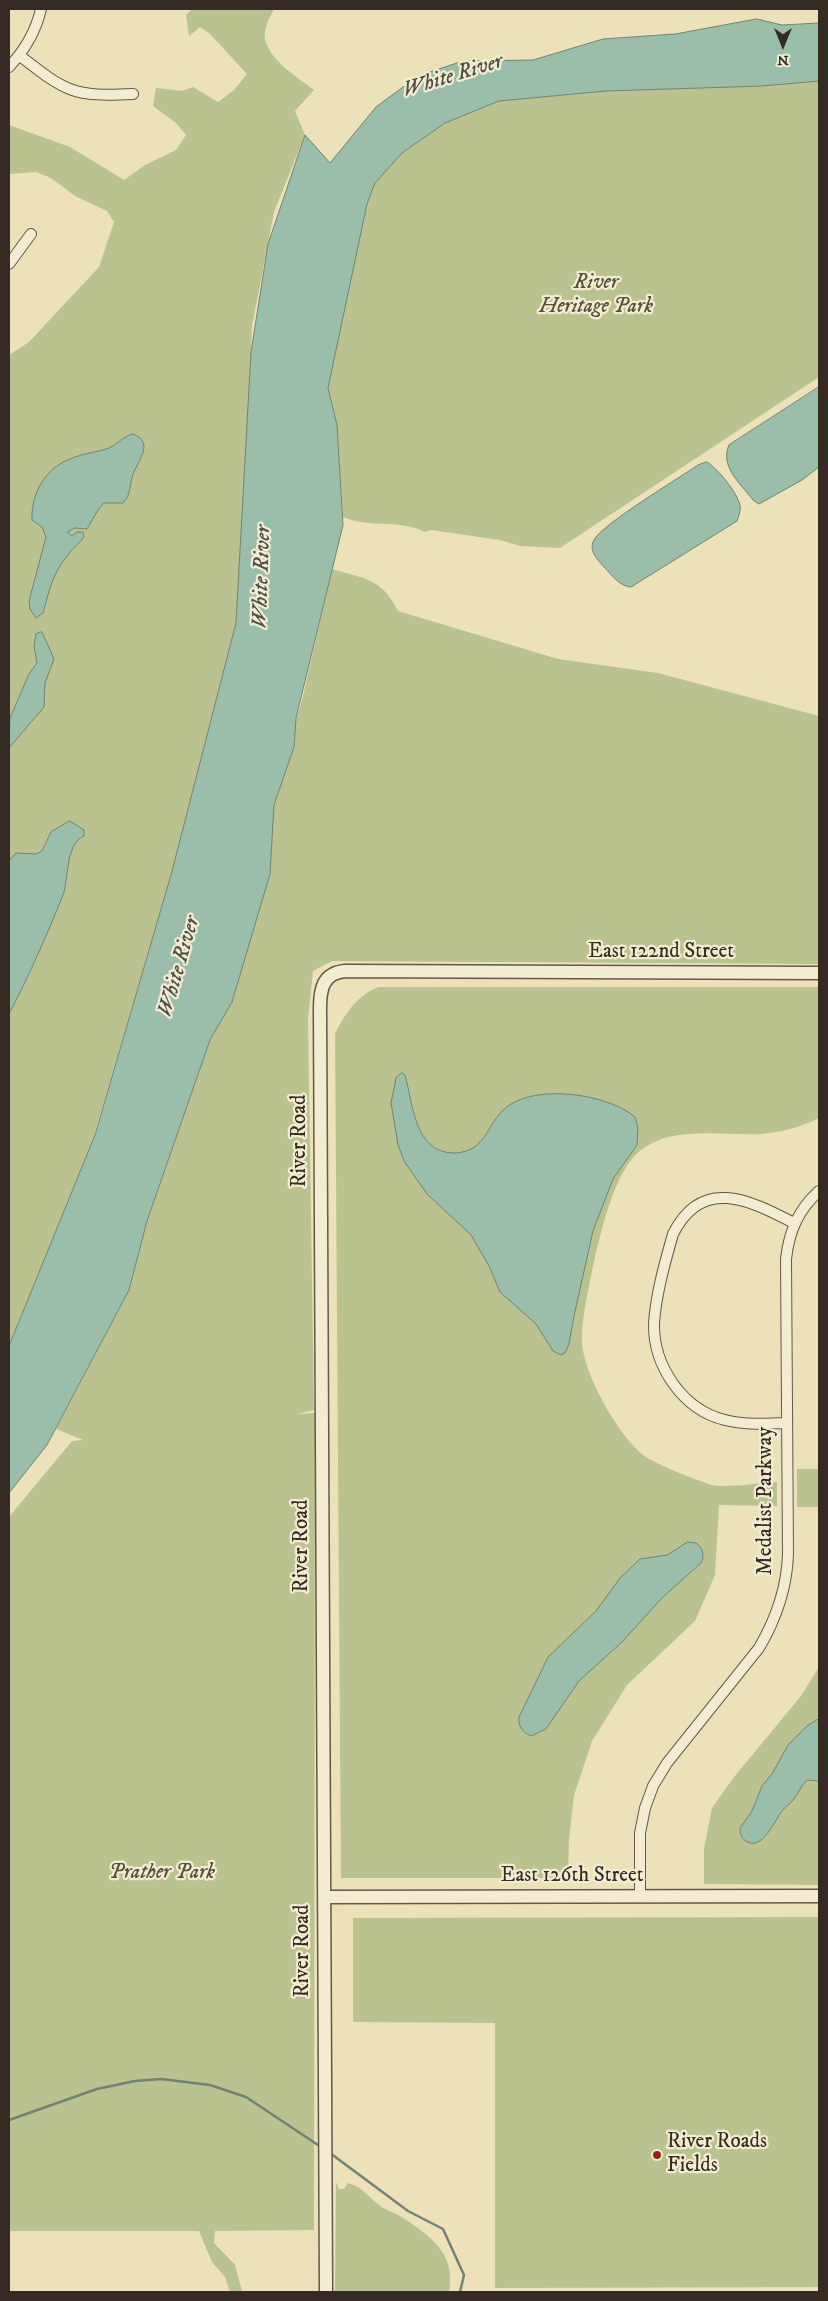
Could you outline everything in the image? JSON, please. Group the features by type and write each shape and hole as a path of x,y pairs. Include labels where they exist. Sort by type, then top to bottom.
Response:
{"street":[{"path":"9,67 19,55 34,30 41,9"},
{"path":"19,55 52,81 69,90 88,95 133,94"},
{"path":"9,264 31,234"},
{"name":"River Road","path":"326,2292 321,991 329,977 341,972 502,973"},
{"name":"East 122nd Street","path":"502,973 819,973"},
{"name":"Medalist Parkway","path":"640,1897 640,1833 645,1808 653,1786 667,1763 759,1648 778,1609 786,1582 788,1563 786,1259 794,1223 819,1191"},
{"path":"786,1424 753,1424 725,1420 707,1413 692,1404 677,1389 664,1369 657,1350 654,1324 672,1239 679,1222 688,1212 712,1199 736,1198 753,1203 794,1223"},
{"name":"East 126th Street","path":"324,1897 819,1896"}],"green space":[{"path":"192,9 274,9 265,31 268,47 285,68 314,90 295,111 305,135 274,212 252,326 245,488 236,623 176,859 90,1149 9,1347 9,355 29,342 99,267 114,222 107,211 75,196 51,178 36,172 9,174 9,125 70,147 124,180 145,165 176,150 186,135 176,123 153,106 156,88 182,91 193,87 218,102 234,90 247,74 209,33 200,27 189,36 186,15"},
{"name":"River Heritage Park","path":"819,80 819,377 560,548 520,546 500,540 431,530 425,532 405,526 362,522 343,517 337,425 327,382 343,266 375,183 402,153 445,123 499,101 606,91 753,86"},
{"name":"Prather Park","path":"332,569 363,578 379,586 386,592 398,611 558,659 658,673 819,716 819,964 332,961 313,971 308,1019 314,1410 297,1414 315,1413 314,2230 215,2231 214,2243 235,2265 242,2291 264,2292 230,2292 225,2277 212,2262 199,2231 9,2231 9,1517 72,1441 83,1440 56,1429 129,1290 147,1221 210,1040 232,1002 276,787 302,700"},
{"path":"379,987 819,987 819,1118 798,1126 769,1133 692,1134 659,1140 644,1148 632,1159 625,1169 614,1192 605,1219 586,1300 582,1343 589,1372 605,1405 625,1436 646,1457 712,1485 735,1486 777,1482 777,1506 719,1505 715,1575 695,1621 627,1685 592,1741 574,1795 569,1840 568,1878 341,1878 335,1034 352,1006 371,990"},
{"path":"797,1469 819,1469 819,1507 797,1507"},
{"path":"819,1667 819,1885 704,1884 704,1849 712,1808 734,1777 801,1696"},
{"name":"River Roads Fields","path":"819,1917 819,2287 495,2288 495,2023 353,2022 353,1918"},
{"path":"336,2182 339,2189 344,2189 348,2183 357,2187 381,2207 400,2216 430,2238 445,2256 449,2266 449,2292 335,2292"}],"water":[{"name":"White River","path":"757,19 782,25 819,23 819,81 762,86 606,91 499,101 445,123 402,153 375,183 367,204 328,388 337,425 343,525 296,718 294,747 274,805 270,874 232,1002 210,1040 147,1221 129,1290 47,1445 9,1493 9,1346 95,1135 171,875 236,623 251,352 268,244 305,135 330,163 376,107 418,76 463,61 533,60 603,39 675,34"},
{"path":"819,387 819,467 802,480 759,504 743,488 729,467 727,453 729,445"},
{"path":"133,434 140,438 144,448 134,472 127,497 123,503 104,503 87,529 75,528 67,532 72,536 77,532 83,532 84,537 63,561 52,582 43,613 36,618 30,609 29,601 46,537 42,527 32,520 34,499 38,490 49,473 65,461 109,448 126,436"},
{"path":"707,462 720,474 737,497 740,512 737,521 631,587 620,583 594,555 592,544 594,540 625,513 698,465"},
{"path":"42,632 54,659 45,683 44,707 9,748 10,718 29,674 37,663 34,646 36,634"},
{"path":"70,821 84,830 84,836 74,846 63,895 38,955 9,1014 9,861 16,853 36,854 42,851 51,832"},
{"path":"402,1073 405,1075 417,1124 430,1144 440,1151 453,1153 474,1147 484,1138 503,1110 521,1099 537,1095 573,1095 591,1098 608,1102 635,1117 638,1128 637,1145 613,1179 593,1231 569,1344 565,1353 561,1355 553,1351 536,1324 500,1292 489,1266 471,1235 427,1194 404,1161 398,1145 391,1103 396,1078"},
{"path":"688,1542 696,1543 700,1547 703,1552 701,1563 662,1598 622,1642 579,1681 546,1729 531,1736 525,1733 520,1726 519,1717 548,1657 596,1611 620,1578 640,1559 667,1555"},
{"path":"819,1719 819,1781 807,1780 793,1800 782,1811 763,1839 752,1843 746,1841 741,1835 740,1828 752,1811 762,1786 772,1774 788,1745 807,1726"}],"waterway":[{"path":"9,2120 97,2089 135,2081 161,2079 210,2085 246,2097 321,2147"},
{"path":"330,2153 408,2211 443,2229 464,2275 460,2292"}],"place":[{"name":"River Roads Fields","path":"657,2155"}]}
